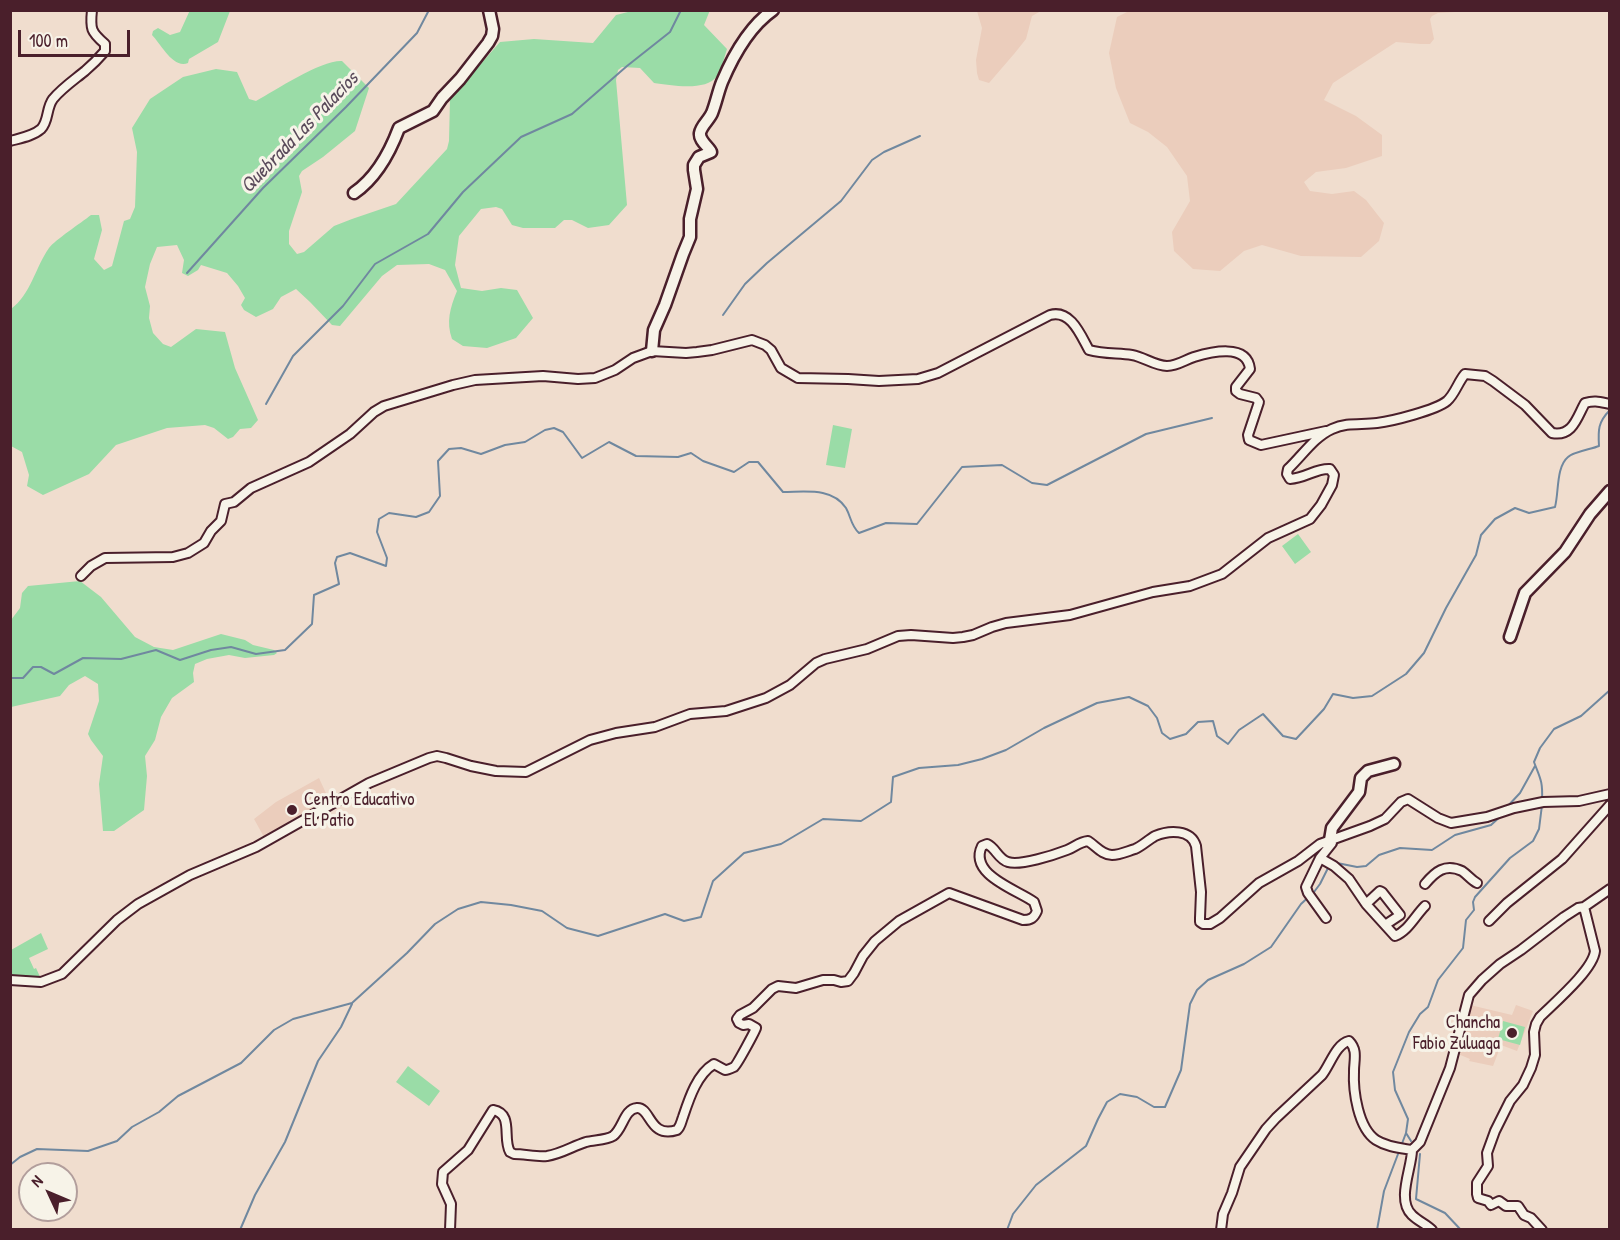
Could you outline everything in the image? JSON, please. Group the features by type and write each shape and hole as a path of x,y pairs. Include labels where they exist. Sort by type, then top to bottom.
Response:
{"street":[{"path":"10,141 40,130 45,123 47,110 52,100 105,51 105,44 93,32 92,10"},
{"path":"354,193 372,177 393,144 399,128 433,111 488,43 493,29 489,10"},
{"path":"652,351 654,330 690,237 690,219 697,189 694,165 699,157 711,152 700,135 712,112 726,73 747,36 753,27 773,10"},
{"path":"81,576 91,566 105,558 173,557 188,554 204,543 221,521 225,504 234,502 251,488 309,462 350,434 384,406 476,380 549,376 595,378 615,370 633,358 652,351 697,352 752,340 765,345 781,368 798,378 879,381 918,379 938,373 1057,313 1070,320 1089,350 1097,352 1133,355 1165,366 1173,366 1216,353 1231,351 1241,354 1250,365 1250,369 1236,387 1236,391 1256,398 1259,402 1248,435 1249,440 1261,445 1330,430 1345,424 1376,423 1433,409 1446,402 1466,374 1485,376 1493,381 1525,405 1552,433 1568,432 1585,403 1592,400 1610,404"},
{"path":"10,980 40,982 62,974 117,920 138,904 190,875 256,847 369,783 429,758 437,756 496,771 526,772 590,740 616,733 656,727 690,714 726,711 749,705 790,686 816,663 867,650 898,636 952,638 973,636 1006,623 1086,612 1150,593 1210,580 1222,574 1268,538 1310,519 1321,505 1335,475 1330,469 1324,468 1300,479 1290,479 1287,474 1313,442 1330,430"},
{"path":"1510,637 1525,593 1565,552 1590,514 1610,491"},
{"path":"1326,918 1306,887 1332,843 1330,840 1332,828 1359,792 1361,777 1368,771 1394,764"},
{"path":"450,1230 451,1204 442,1184 443,1172 468,1150 493,1110 504,1116 506,1146 514,1154 545,1156 559,1153 584,1142 613,1136 630,1110 636,1108 646,1112 652,1125 658,1129 672,1132 680,1127 698,1082 709,1067 714,1064 725,1071 734,1068 756,1028 748,1024 743,1025 737,1019 753,1008 772,989 778,986 803,987 823,981 848,981 875,941 899,921 949,893 1023,920 1029,920 1035,916 1037,911 1034,902 999,883 984,868 980,855 982,846 987,844 992,846 1001,859 1014,863 1067,850 1088,841 1107,854 1115,855 1134,849 1158,835 1171,832 1188,834 1195,841 1196,846 1201,892 1200,922 1210,924 1220,918 1259,883 1298,861 1320,844 1385,819 1401,802 1408,799 1451,824 1542,802 1579,801 1610,794"},
{"path":"1489,921 1507,903 1562,859 1610,805"},
{"path":"1322,860 1334,866 1349,879 1366,904 1396,937 1411,924 1425,906"},
{"path":"1425,884 1440,869 1462,872 1477,883"},
{"path":"1432,1230 1412,1215 1407,1207 1405,1198 1407,1177 1412,1150 1420,1142 1450,1068 1469,995 1500,964 1564,917 1584,907 1610,889"},
{"path":"1366,904 1380,891 1382,892 1400,915 1384,925"},
{"path":"1542,1230 1535,1221 1524,1215 1518,1206 1506,1206 1499,1201 1491,1205 1488,1201 1478,1198 1477,1183 1488,1166 1487,1153 1499,1124 1510,1101 1523,1084 1531,1068 1535,1055 1536,1024 1593,962 1595,957 1584,907"},
{"path":"1221,1230 1223,1214 1240,1167 1266,1129 1322,1075 1341,1044 1346,1041 1353,1045 1356,1059 1355,1100 1374,1138 1396,1148 1412,1150"}],"shaded area":[{"path":"977,11 1041,11 1032,16 1026,39 989,83 979,80 977,73 976,60 982,28"},
{"path":"1129,11 1472,11 1438,13 1432,16 1430,19 1434,39 1430,44 1396,42 1333,83 1324,100 1356,116 1382,135 1382,156 1346,168 1316,172 1304,182 1310,191 1332,194 1354,191 1366,200 1384,223 1379,241 1361,257 1301,256 1262,245 1244,251 1220,271 1193,269 1174,251 1172,232 1190,201 1187,176 1167,147 1148,132 1130,123 1116,88 1109,53 1117,17"},
{"path":"319,778 330,802 264,837 254,819 276,802"},
{"path":"1470,1005 1512,1015 1516,1005 1533,1011 1517,1051 1501,1045 1493,1066 1469,1061 1470,1059 1458,1054"}],"green space":[{"path":"190,10 230,11 218,42 189,59 188,63 183,64 172,59 152,35 153,31 158,28 170,35 180,32"},
{"path":"710,10 704,25 727,49 719,73 712,81 697,86 669,85 654,83 640,68 622,67 618,70 616,80 627,205 609,225 588,228 572,220 564,220 555,228 523,228 512,225 502,209 496,207 481,209 459,236 455,265 461,288 482,291 501,288 517,290 533,318 516,338 487,348 463,346 452,339 449,327 450,315 457,291 445,270 429,264 397,265 382,276 340,326 332,325 296,289 281,297 273,309 256,317 244,310 241,305 245,298 227,273 201,265 198,270 188,276 182,273 184,260 177,245 157,247 150,264 145,287 153,333 163,344 171,347 196,329 225,332 235,368 258,420 251,428 240,429 228,439 214,428 205,425 167,428 116,445 89,474 43,495 27,486 29,475 22,452 11,446 11,309 28,288 49,248 91,215 99,215 102,230 94,259 104,270 112,266 124,221 130,219 135,207 137,152 132,128 150,99 183,77 216,69 237,72 249,99 256,101 311,70 342,61 369,88 355,131 302,171 299,176 302,192 289,231 289,244 297,254 304,252 334,226 396,204 447,149 450,99 500,42 534,39 593,43 616,15 632,11"},
{"path":"833,425 852,429 845,468 826,465"},
{"path":"1298,534 1311,552 1295,564 1282,546"},
{"path":"80,581 101,597 135,637 154,647 173,650 221,634 245,640 277,653 245,658 229,655 195,664 194,682 172,698 161,717 155,740 145,756 147,776 144,810 114,831 103,831 99,784 103,756 88,734 99,701 98,684 85,676 69,685 60,696 11,707 11,620 20,608 22,593 28,586"},
{"path":"41,933 48,949 29,958 41,979 11,977 11,950"},
{"name":"Chancha Fabio Zuluaga","path":"1503,1021 1525,1027 1520,1045 1498,1039"},
{"path":"408,1066 440,1091 429,1106 396,1082"}],"waterway":[{"name":"Quebrada Las Palacios","path":"187,273 263,188 417,33 429,10"},
{"path":"266,404 293,356 343,306 375,264 428,234 463,192 521,137 572,114 670,32 681,10"},
{"path":"723,315 745,284 841,201 872,160 920,136"},
{"path":"10,1165 37,1149 88,1151 117,1141 132,1127 159,1112 178,1096 241,1063 274,1030 293,1019 352,1003 435,924 458,909 481,902 511,905 542,911 567,928 598,936 665,914 684,921 701,917 713,881 744,853 781,844 823,819 861,821 891,802 893,777 919,768 958,765 982,759 1006,750 1044,728 1097,703 1129,697 1148,706 1157,718 1162,733 1170,739 1186,734 1198,722 1213,721 1217,736 1228,744 1239,730 1263,714 1283,736 1296,739 1324,709 1333,694 1353,698 1372,696 1406,674 1424,653 1476,555 1481,535 1495,519 1515,508 1529,513 1555,507 1564,461 1574,454 1599,446 1600,426 1610,410"},
{"path":"10,678 23,678 33,667 41,667 54,674 83,658 121,659 156,650 180,660 211,650 231,647 256,654 285,650 312,624 314,595 339,584 335,563 337,557 350,553 386,566 387,558 377,532 379,519 389,513 416,517 429,512 440,496 438,461 449,449 461,448 481,454 505,445 525,442 545,430 554,428 563,432 582,458 609,442 636,456 678,457 691,453 703,461 734,472 749,462 758,462 783,492 818,492 840,501 859,533 886,523 917,524 962,467 1002,465 1032,483 1047,485 1146,434 1212,418"},
{"path":"1542,800 1541,784 1534,762 1540,748 1554,729 1581,716 1610,690"},
{"path":"1506,808 1520,793 1535,766"},
{"path":"1377,1230 1384,1191 1406,1133 1408,1119 1395,1090 1393,1072 1409,1032 1420,1014 1428,1007 1438,980 1463,948 1466,920 1474,910 1475,897 1510,858 1533,841 1539,829 1542,805"},
{"path":"1337,863 1357,867 1366,866 1379,855 1400,848 1432,850 1455,835 1491,825 1502,815"},
{"path":"1007,1230 1013,1214 1036,1185 1086,1146 1107,1102 1120,1094 1137,1097 1154,1107 1165,1107 1181,1070 1190,1004 1197,990 1208,980 1244,964 1271,947 1301,904 1320,884 1329,866"},
{"path":"240,1230 255,1195 285,1142 318,1061 341,1027 352,1004"},
{"path":"1406,1133 1411,1141"},
{"path":"1420,1154 1416,1199 1445,1213 1461,1230"}],"place":[{"name":"Centro Educativo El Patio","path":"292,810"},
{"name":"Chancha Fabio Zuluaga","path":"1512,1033"}]}
